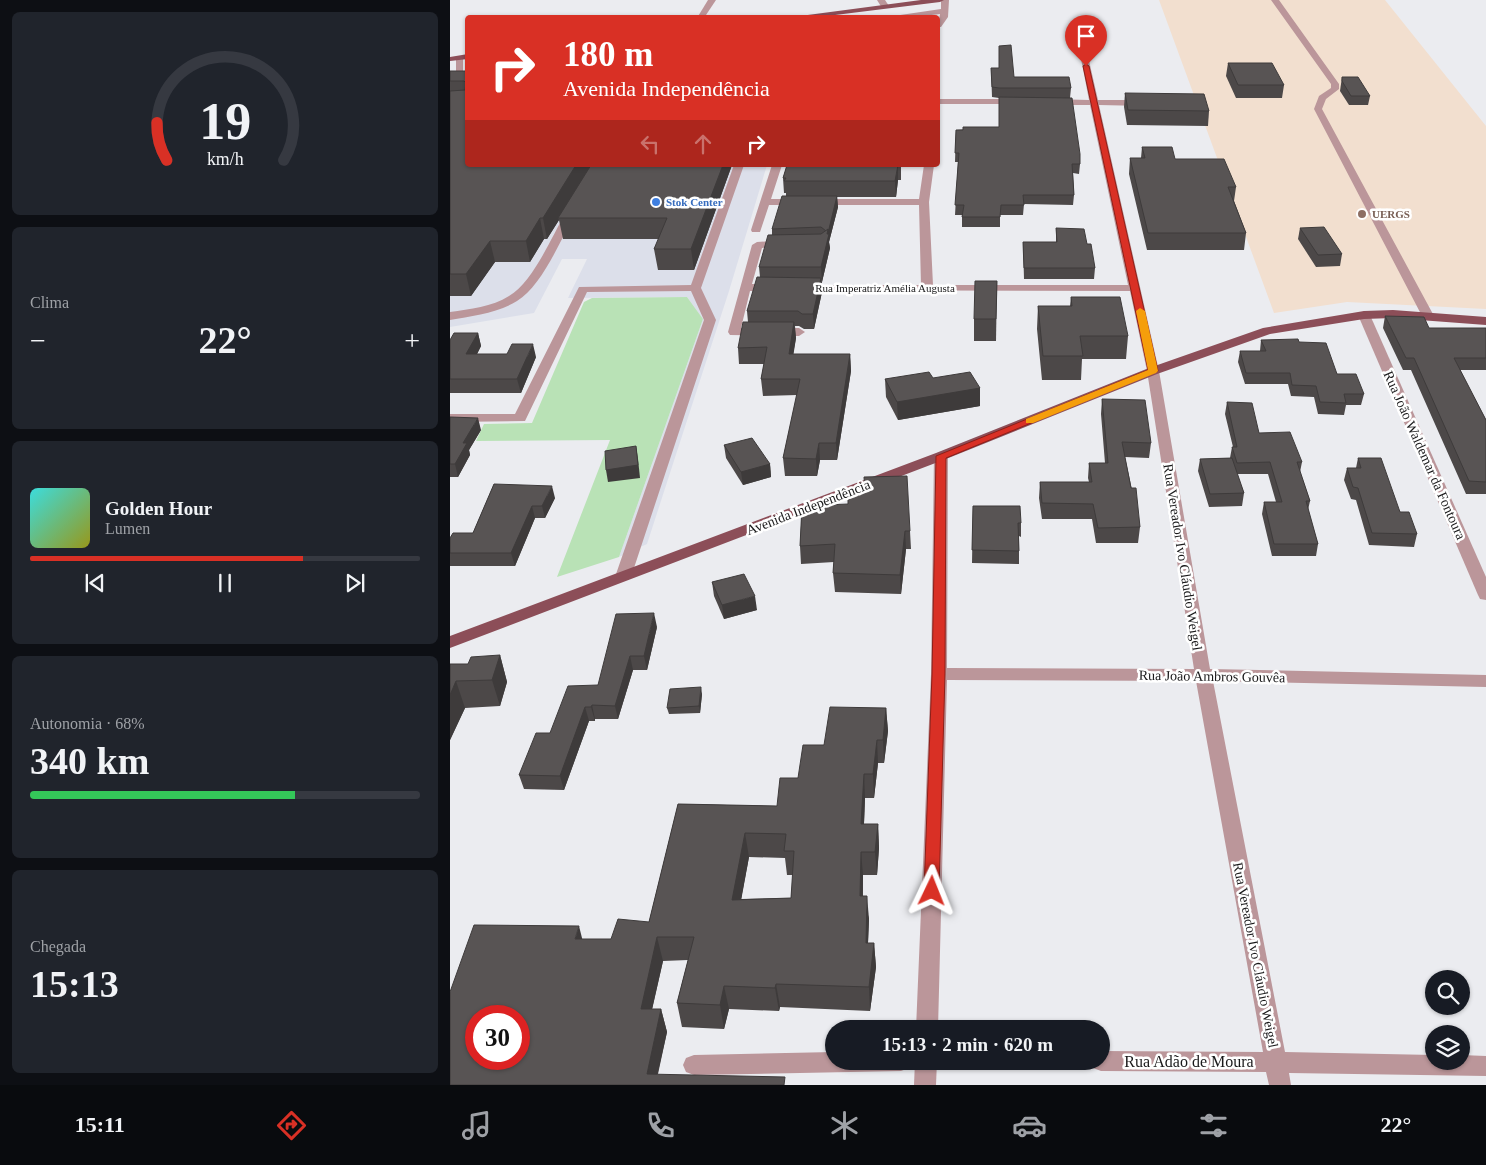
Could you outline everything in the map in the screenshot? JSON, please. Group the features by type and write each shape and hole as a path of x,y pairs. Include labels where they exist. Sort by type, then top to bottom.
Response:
{"main road":[{"path":"807,15 883,3 940,0"},
{"name":"Avenida Independência","path":"450,642 941,456 1153,371 1267,331 1364,315 1428,316 1486,321"}],"street":[{"path":"702,15 712,0"},
{"path":"940,22 944,17 945,0"},
{"path":"1275,0 1335,84 1335,89 1322,98 1318,109 1428,316"},
{"path":"906,15 944,10"},
{"name":"Rua Vereador Ivo Cláudio Weigel","path":"1078,30 1153,371 1203,675 1280,1085"},
{"path":"450,74 464,72 459,58"},
{"path":"940,102 1025,102"},
{"path":"1044,102 1150,103"},
{"path":"694,288 737,167"},
{"path":"756,230 776,167"},
{"path":"927,288 924,202 929,167"},
{"path":"766,202 924,202"},
{"path":"450,316 502,304 519,295 529,283 574,207"},
{"path":"793,243 757,244 734,332 799,332"},
{"name":"Rua Imperatriz Amélia Augusta","path":"745,287 1135,288"},
{"path":"450,418 520,418 583,289 694,288"},
{"path":"623,577 710,320 705,306 694,288"},
{"name":"Rua João Waldemar da Fontoura","path":"1364,315 1486,595"},
{"path":"927,1020 939,674 941,456"},
{"name":"Rua João Ambros Gouvêa","path":"939,674 1203,675 1486,681"},
{"name":"Rua Adão de Moura","path":"1110,1061 1486,1066"},
{"path":"694,1065 825,1062"},
{"path":"925,1085 926,1070"}],"shaded area":[{"name":"UERGS","path":"1159,0 1385,0 1486,126 1486,309 1347,302 1274,313"},
{"path":"450,78 465,150 465,167 766,167 729,291 647,544 619,557 703,319 687,297 568,298 587,259 562,259 534,313 450,327"}],"green space":[{"path":"687,297 703,319 619,557 557,577 610,440 476,441 484,424 532,423 584,302 592,298"}],"building":[{"path":"1011,45 1014,77 1069,77 1071,88 992,87 991,68 999,68 999,46"},
{"path":"1228,63 1272,63 1284,85 1238,85"},
{"path":"450,71 465,71 465,82 450,81"},
{"path":"1342,77 1358,77 1370,96 1351,96 1342,81"},
{"path":"465,90 465,167 575,167 543,218 540,218 526,241 490,241 466,274 450,274 450,91"},
{"path":"1125,93 1204,94 1209,111 1128,110"},
{"path":"999,97 1072,98 1080,154 1080,164 1072,164 1074,195 1023,195 1024,205 1001,205 1000,217 962,217 964,205 955,205 959,153 955,153 956,130 963,130 963,127 999,127"},
{"path":"1142,147 1172,147 1175,159 1224,159 1236,187 1228,187 1246,233 1148,233 1130,158 1145,158"},
{"name":"Stok Center","path":"590,167 722,167 691,249 654,249 667,218 558,218"},
{"path":"786,167 898,167 895,181 784,181 786,178 783,178"},
{"path":"782,196 837,196 828,233 828,229 826,231 821,227 772,229"},
{"path":"1324,227 1342,254 1318,255 1300,228"},
{"path":"1056,228 1084,229 1087,244 1091,244 1095,268 1024,268 1023,242 1057,242"},
{"path":"828,229 827,234 829,234 821,267 759,267 768,235 821,234"},
{"path":"757,277 821,278 813,314 802,314 798,311 747,311"},
{"path":"975,281 997,281 996,319 974,319"},
{"path":"1071,297 1120,297 1128,336 1080,336 1083,356 1043,356 1038,306 1072,306"},
{"path":"1385,316 1424,317 1429,328 1486,328 1486,358 1454,358 1486,420 1486,482 1469,481 1414,358 1406,358"},
{"path":"743,322 794,322 789,354 850,354 836,443 819,443 816,459 783,458 800,379 761,379 767,347 738,348"},
{"path":"454,333 478,333 466,354 507,354 512,344 533,344 517,379 450,379 450,340"},
{"path":"1298,339 1299,342 1326,343 1337,374 1356,374 1364,394 1344,394 1346,403 1320,402 1316,386 1292,385 1290,373 1246,373 1240,351 1266,351 1261,340"},
{"path":"929,372 933,378 970,372 980,388 897,402 885,379"},
{"path":"1102,399 1145,400 1151,443 1122,442 1131,488 1136,488 1140,527 1098,528 1093,504 1042,503 1040,482 1092,482 1089,463 1108,463"},
{"path":"1227,402 1252,403 1259,433 1290,432 1302,462 1297,462 1310,501 1306,501 1318,544 1274,544 1264,502 1282,502 1270,462 1237,463 1232,447 1237,447"},
{"path":"450,417 478,418 463,443 467,443 455,464 450,464"},
{"path":"752,438 770,464 741,472 724,445"},
{"path":"636,446 638,465 606,470 605,451"},
{"path":"1232,458 1244,493 1210,494 1200,459"},
{"path":"1358,458 1381,458 1400,512 1409,512 1417,534 1372,533 1358,488 1353,487 1347,468 1361,468"},
{"path":"907,476 910,531 905,531 900,575 833,573 835,544 800,546 802,506 848,504 848,493 865,493 864,477"},
{"path":"494,484 552,486 542,506 532,506 511,553 450,553 450,538 453,533 473,533"},
{"path":"973,506 1020,506 1021,523 1018,523 1019,551 972,550"},
{"path":"744,574 755,596 722,605 712,582"},
{"path":"654,613 644,656 630,656 615,706 592,705 591,707 585,707 560,776 519,775 536,733 550,733 568,686 598,685 616,614"},
{"path":"500,655 492,680 456,681 450,695 450,664 468,664 471,657"},
{"path":"701,687 699,706 667,708 670,689"},
{"path":"830,707 886,708 883,740 877,740 873,774 864,774 861,824 878,824 875,852 861,852 860,896 867,896 866,943 874,943 869,987 776,984 775,988 724,986 720,1005 677,1003 694,937 657,937 641,1009 661,1009 647,1074 785,1077 784,1085 450,1085 450,992 474,925 579,926 575,939 611,939 618,919 649,922 678,804 777,806 780,778 798,778 803,745 824,745","holes":["745,833 786,834 784,851 794,851 791,898 732,900"]}],"slow traffic":[{"path":"1030,421 1153,371 1140,311"}],"place":[{"name":"Stok Center","path":"656,202"},
{"name":"UERGS","path":"1362,214"}],"route":[{"path":"932,891 939,674 941,456 1153,371 1086,66"}]}
